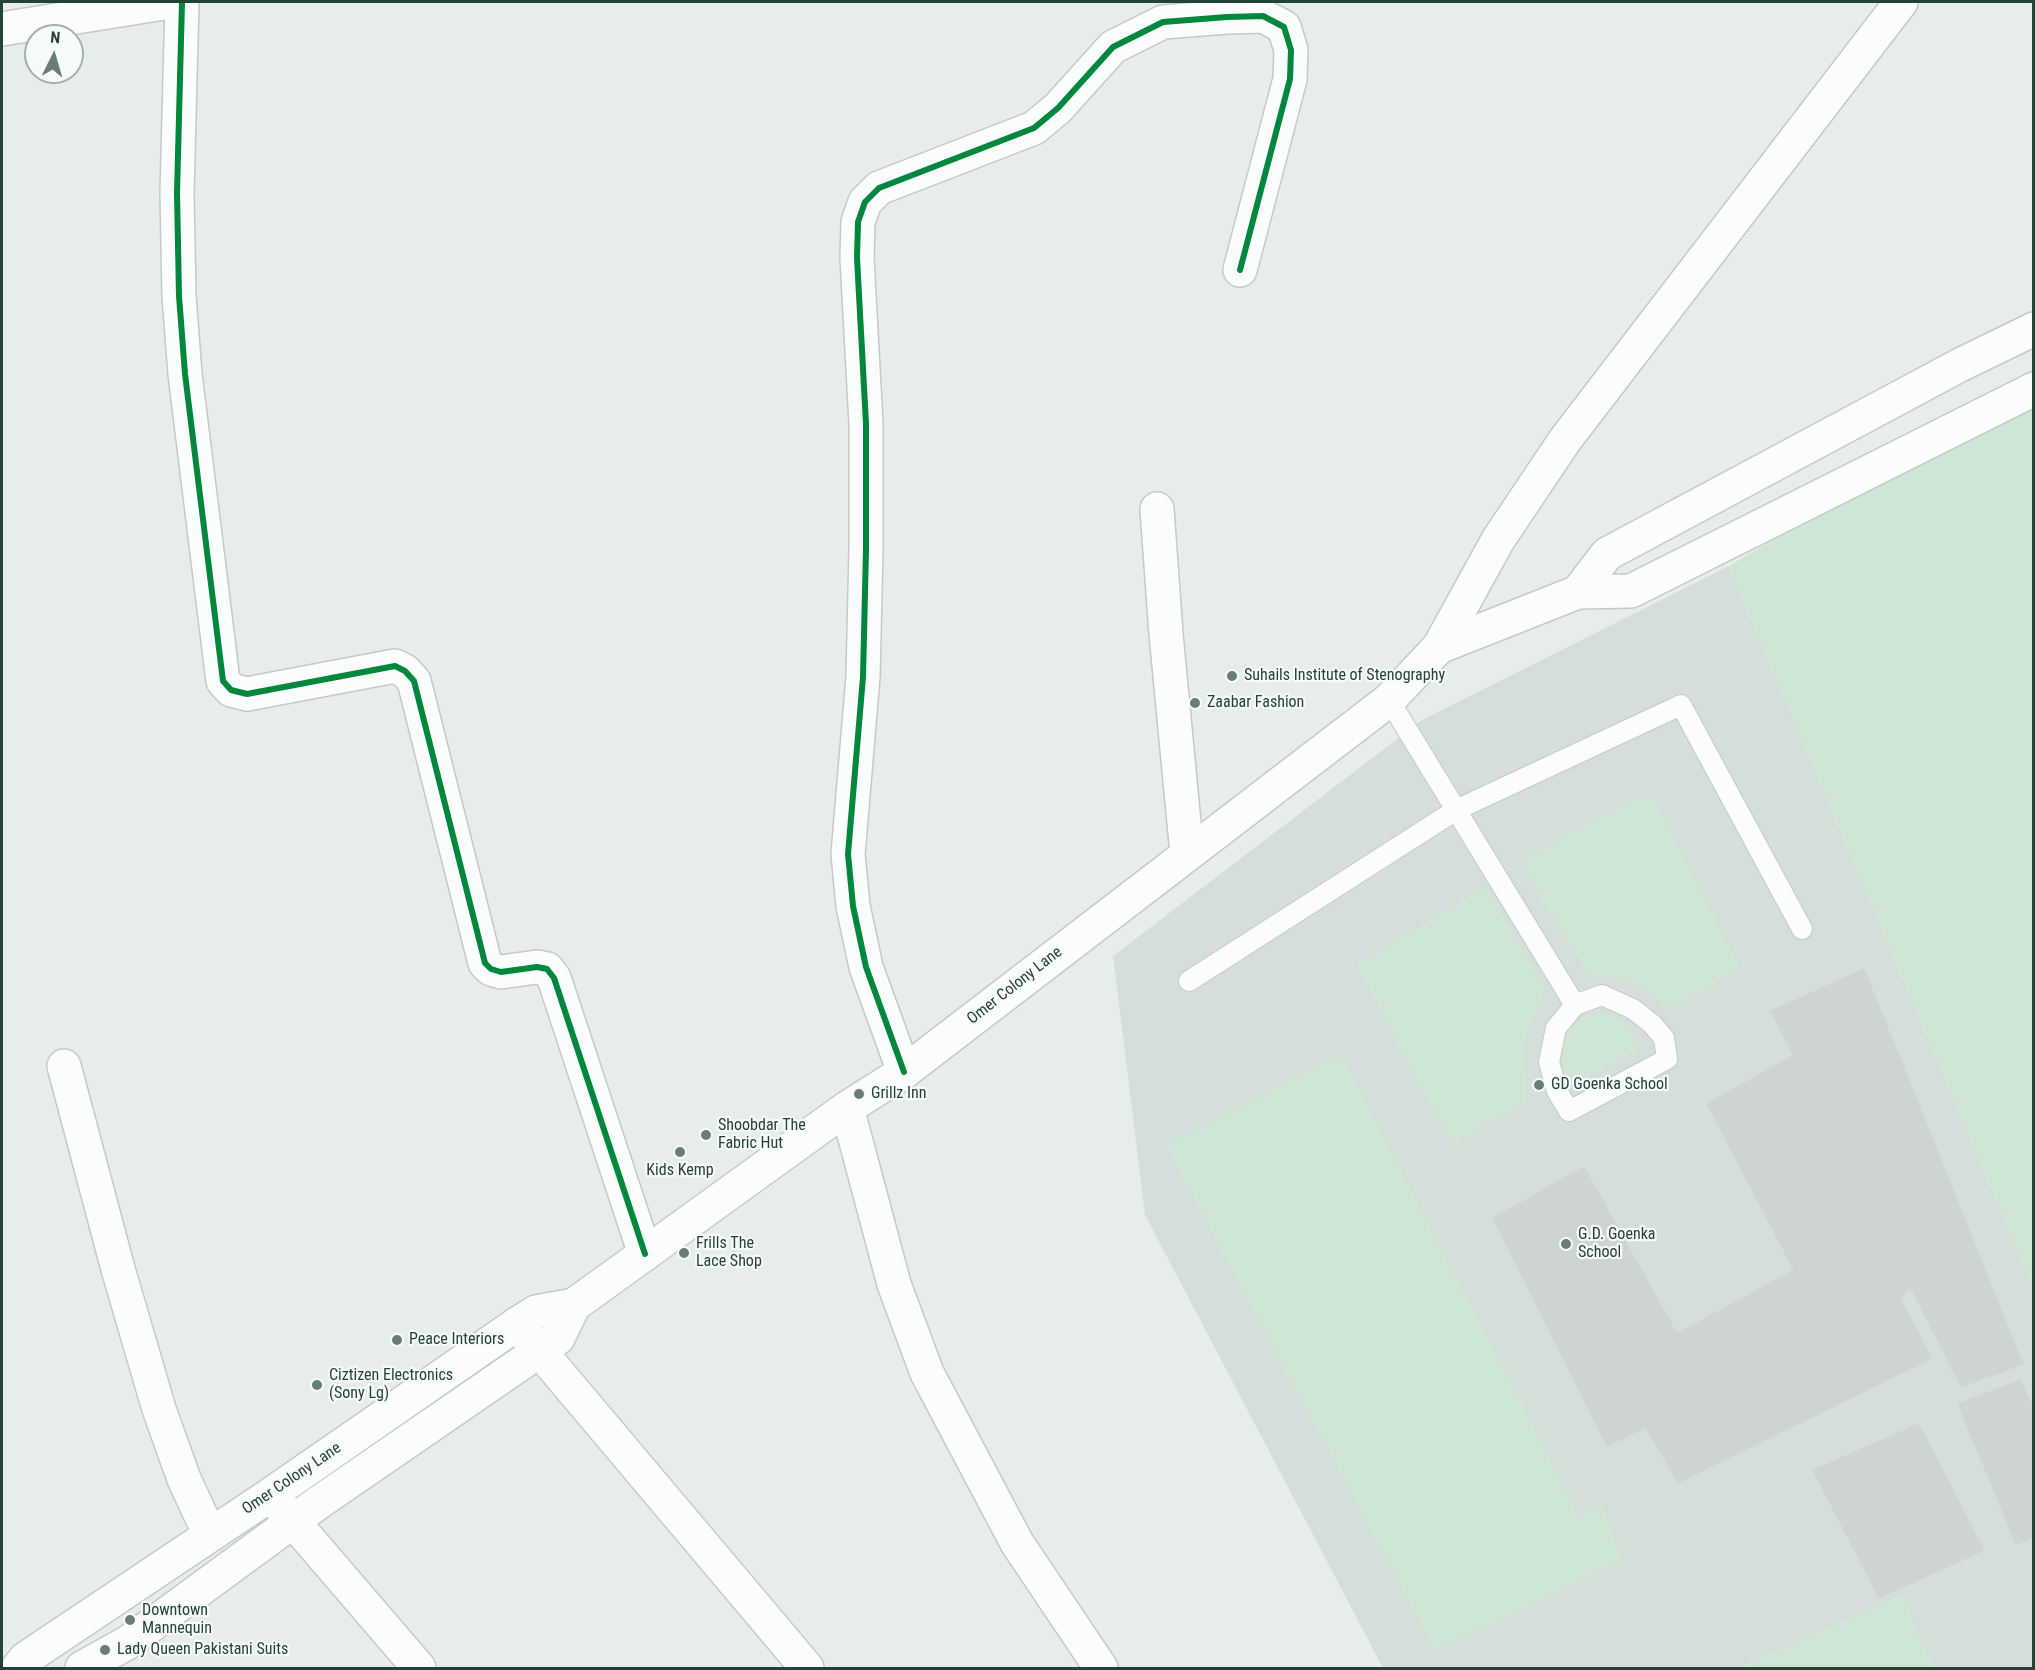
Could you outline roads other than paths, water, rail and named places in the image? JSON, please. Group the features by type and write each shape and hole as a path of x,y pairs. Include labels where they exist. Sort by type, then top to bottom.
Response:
{"street":[{"path":"2,29 170,2"},
{"path":"182,2 177,193 179,296 185,374 223,681 231,690 247,694 395,666 405,671 414,681 486,963 491,969 501,972 537,967 547,969 554,978 645,1254"},
{"path":"1439,647 1498,540 1564,440 1901,2"},
{"path":"904,1072 866,967 853,906 848,854 863,677 866,424 857,258 858,222 865,202 879,188 1034,128 1058,108 1113,46 1163,22 1226,9 1263,16 1284,27 1291,50 1290,79 1240,270"},
{"path":"1578,592 1607,554 1960,365 2034,329"},
{"path":"1439,647 1578,592 1631,591 2034,389"},
{"path":"1157,509 1186,854"},
{"name":"Omer Colony Lane","path":"18,1668 25,1659 517,1324 536,1312 574,1305 847,1108 904,1072 1186,854 1310,763 1389,700 1439,647"},
{"path":"64,1066 117,1269 159,1409 184,1479 210,1535"},
{"path":"847,1108 894,1284 927,1373 1017,1543 1101,1668"},
{"name":"Omer Colony Lane","path":"82,1668 127,1643 294,1520 558,1338 574,1305"},
{"path":"517,1324 807,1668"},
{"path":"270,1494 419,1668"}],"lane":[{"path":"1389,700 1575,1005"},
{"path":"1189,981 1456,810 1681,705 1802,929"},
{"path":"1602,995 1633,1009 1652,1024 1664,1038 1667,1059 1569,1111 1557,1091 1549,1062 1556,1028 1575,1005 1602,995"}],"place":[{"name":"Suhails Institute of Stenography","path":"1232,676"},
{"name":"Zaabar Fashion","path":"1195,703"},
{"name":"GD Goenka School","path":"1539,1085"},
{"name":"Grillz Inn","path":"859,1094"},
{"name":"Shoobdar The Fabric Hut","path":"706,1135"},
{"name":"Kids Kemp","path":"680,1152"},
{"name":"G.D. Goenka School","path":"1566,1244"},
{"name":"Frills The Lace Shop","path":"684,1253"},
{"name":"Peace Interiors","path":"397,1340"},
{"name":"Ciztizen Electronics (Sony Lg)","path":"317,1385"},
{"name":"Downtown Mannequin","path":"130,1620"},
{"name":"Lady Queen Pakistani Suits","path":"105,1650"}]}
